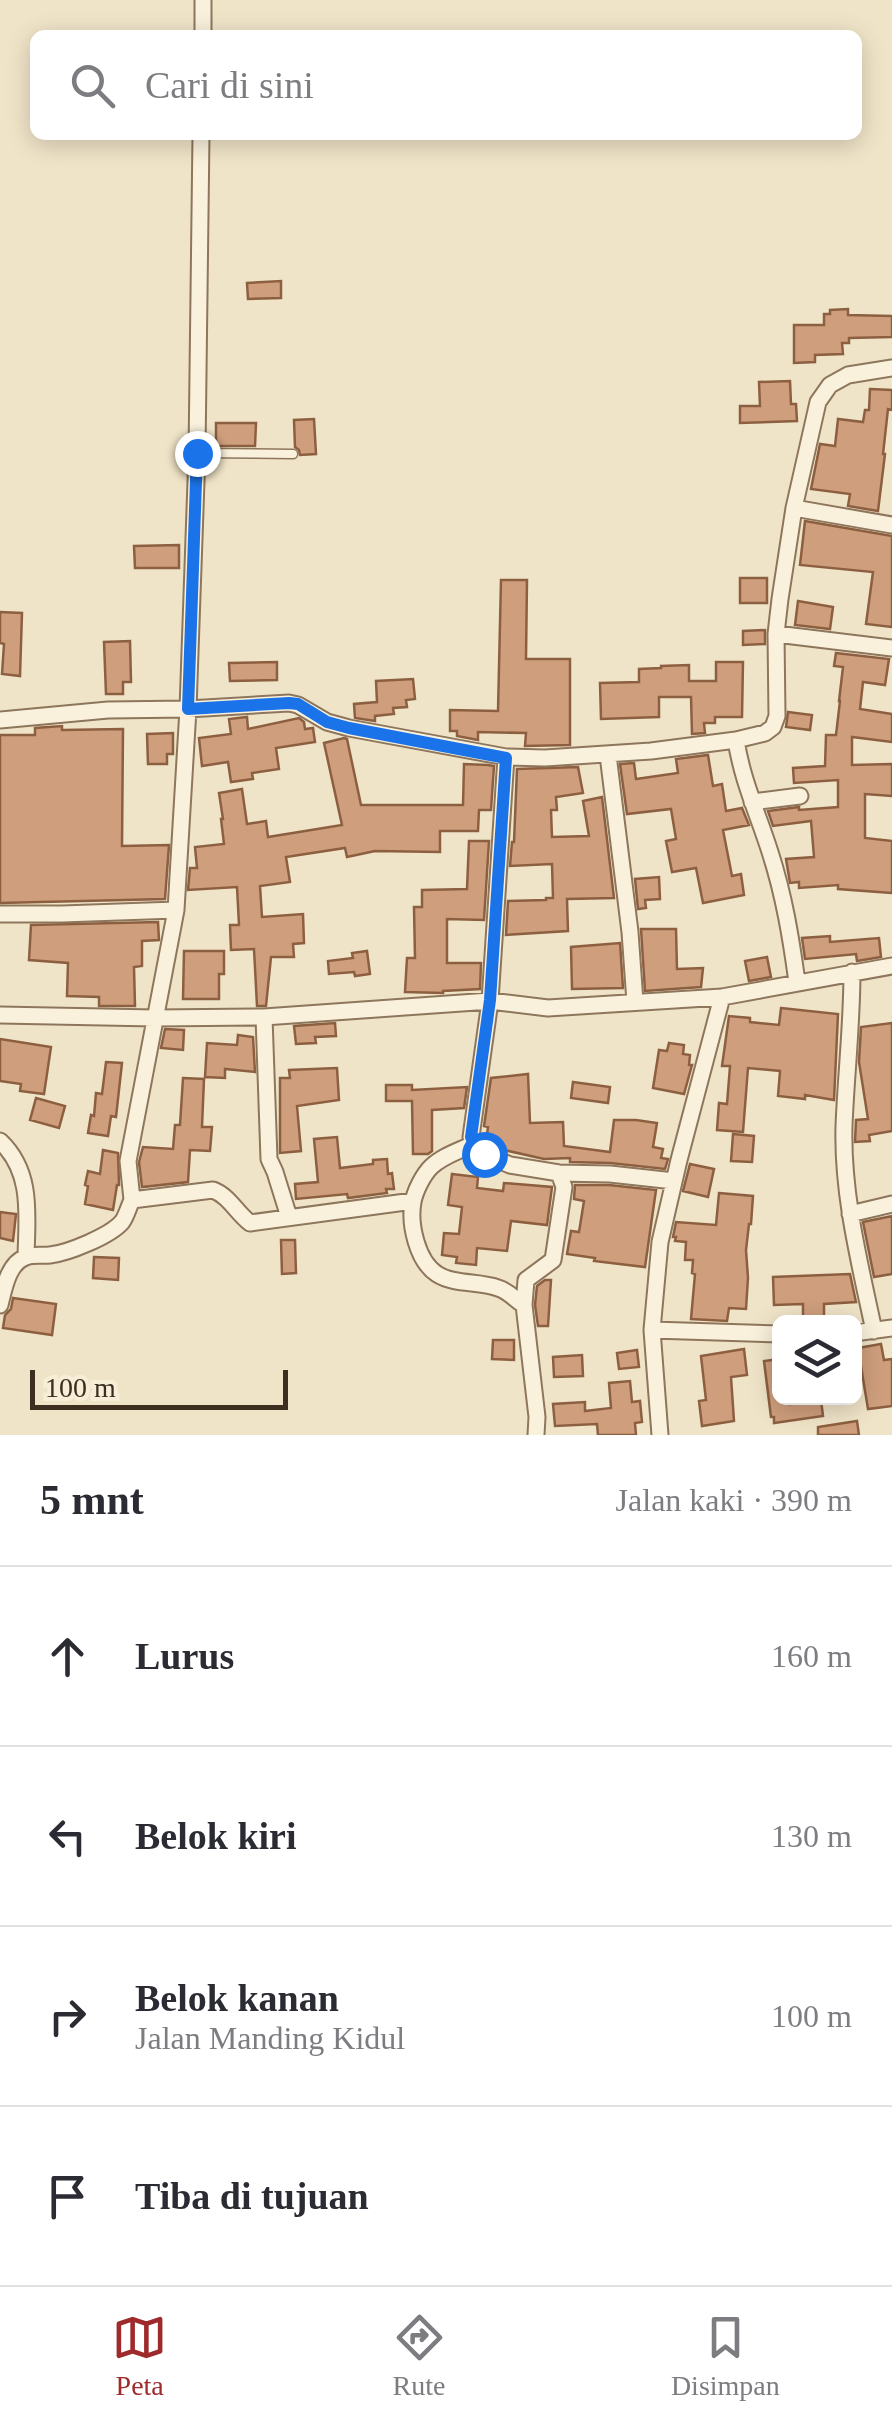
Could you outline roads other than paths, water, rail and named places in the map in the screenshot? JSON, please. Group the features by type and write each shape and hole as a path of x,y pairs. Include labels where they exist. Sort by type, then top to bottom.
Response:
{"street":[{"path":"203,0 203,30"},
{"path":"0,1304 6,1281 26,1256 70,1252 89,1242 122,1222 132,1200 128,1161 176,910 197,453 202,140"},
{"path":"0,720 108,710 298,704 327,722 349,728 506,758 608,755 765,734 777,716 776,634 794,508 818,402 830,385 848,375 892,368"},
{"path":"794,508 892,525"},
{"path":"776,634 892,648"},
{"path":"736,740 744,780 784,900 796,982"},
{"path":"608,755 635,1002"},
{"path":"506,758 490,1000 473,1144 477,1151 510,1165 674,1181"},
{"path":"752,802 800,796"},
{"path":"0,914 176,910"},
{"path":"0,1015 264,1017 490,1000 548,1008 722,997 892,966"},
{"path":"852,972 844,1128 850,1214 874,1331"},
{"path":"660,1435 652,1330 660,1242 722,997"},
{"path":"264,1017 269,1160 289,1217"},
{"path":"0,1141 18,1163 28,1194 26,1256"},
{"path":"473,1144 446,1156 422,1179 412,1201 418,1246 426,1265 446,1279 496,1286 524,1305"},
{"path":"536,1435 524,1305 526,1280 552,1260 564,1187 559,1172"},
{"path":"132,1200 213,1190 224,1194 250,1222 412,1201"},
{"path":"850,1214 892,1204"},
{"path":"862,1332 892,1328"},
{"path":"652,1330 772,1334"}],"lane":[{"path":"197,453 293,454"}]}
